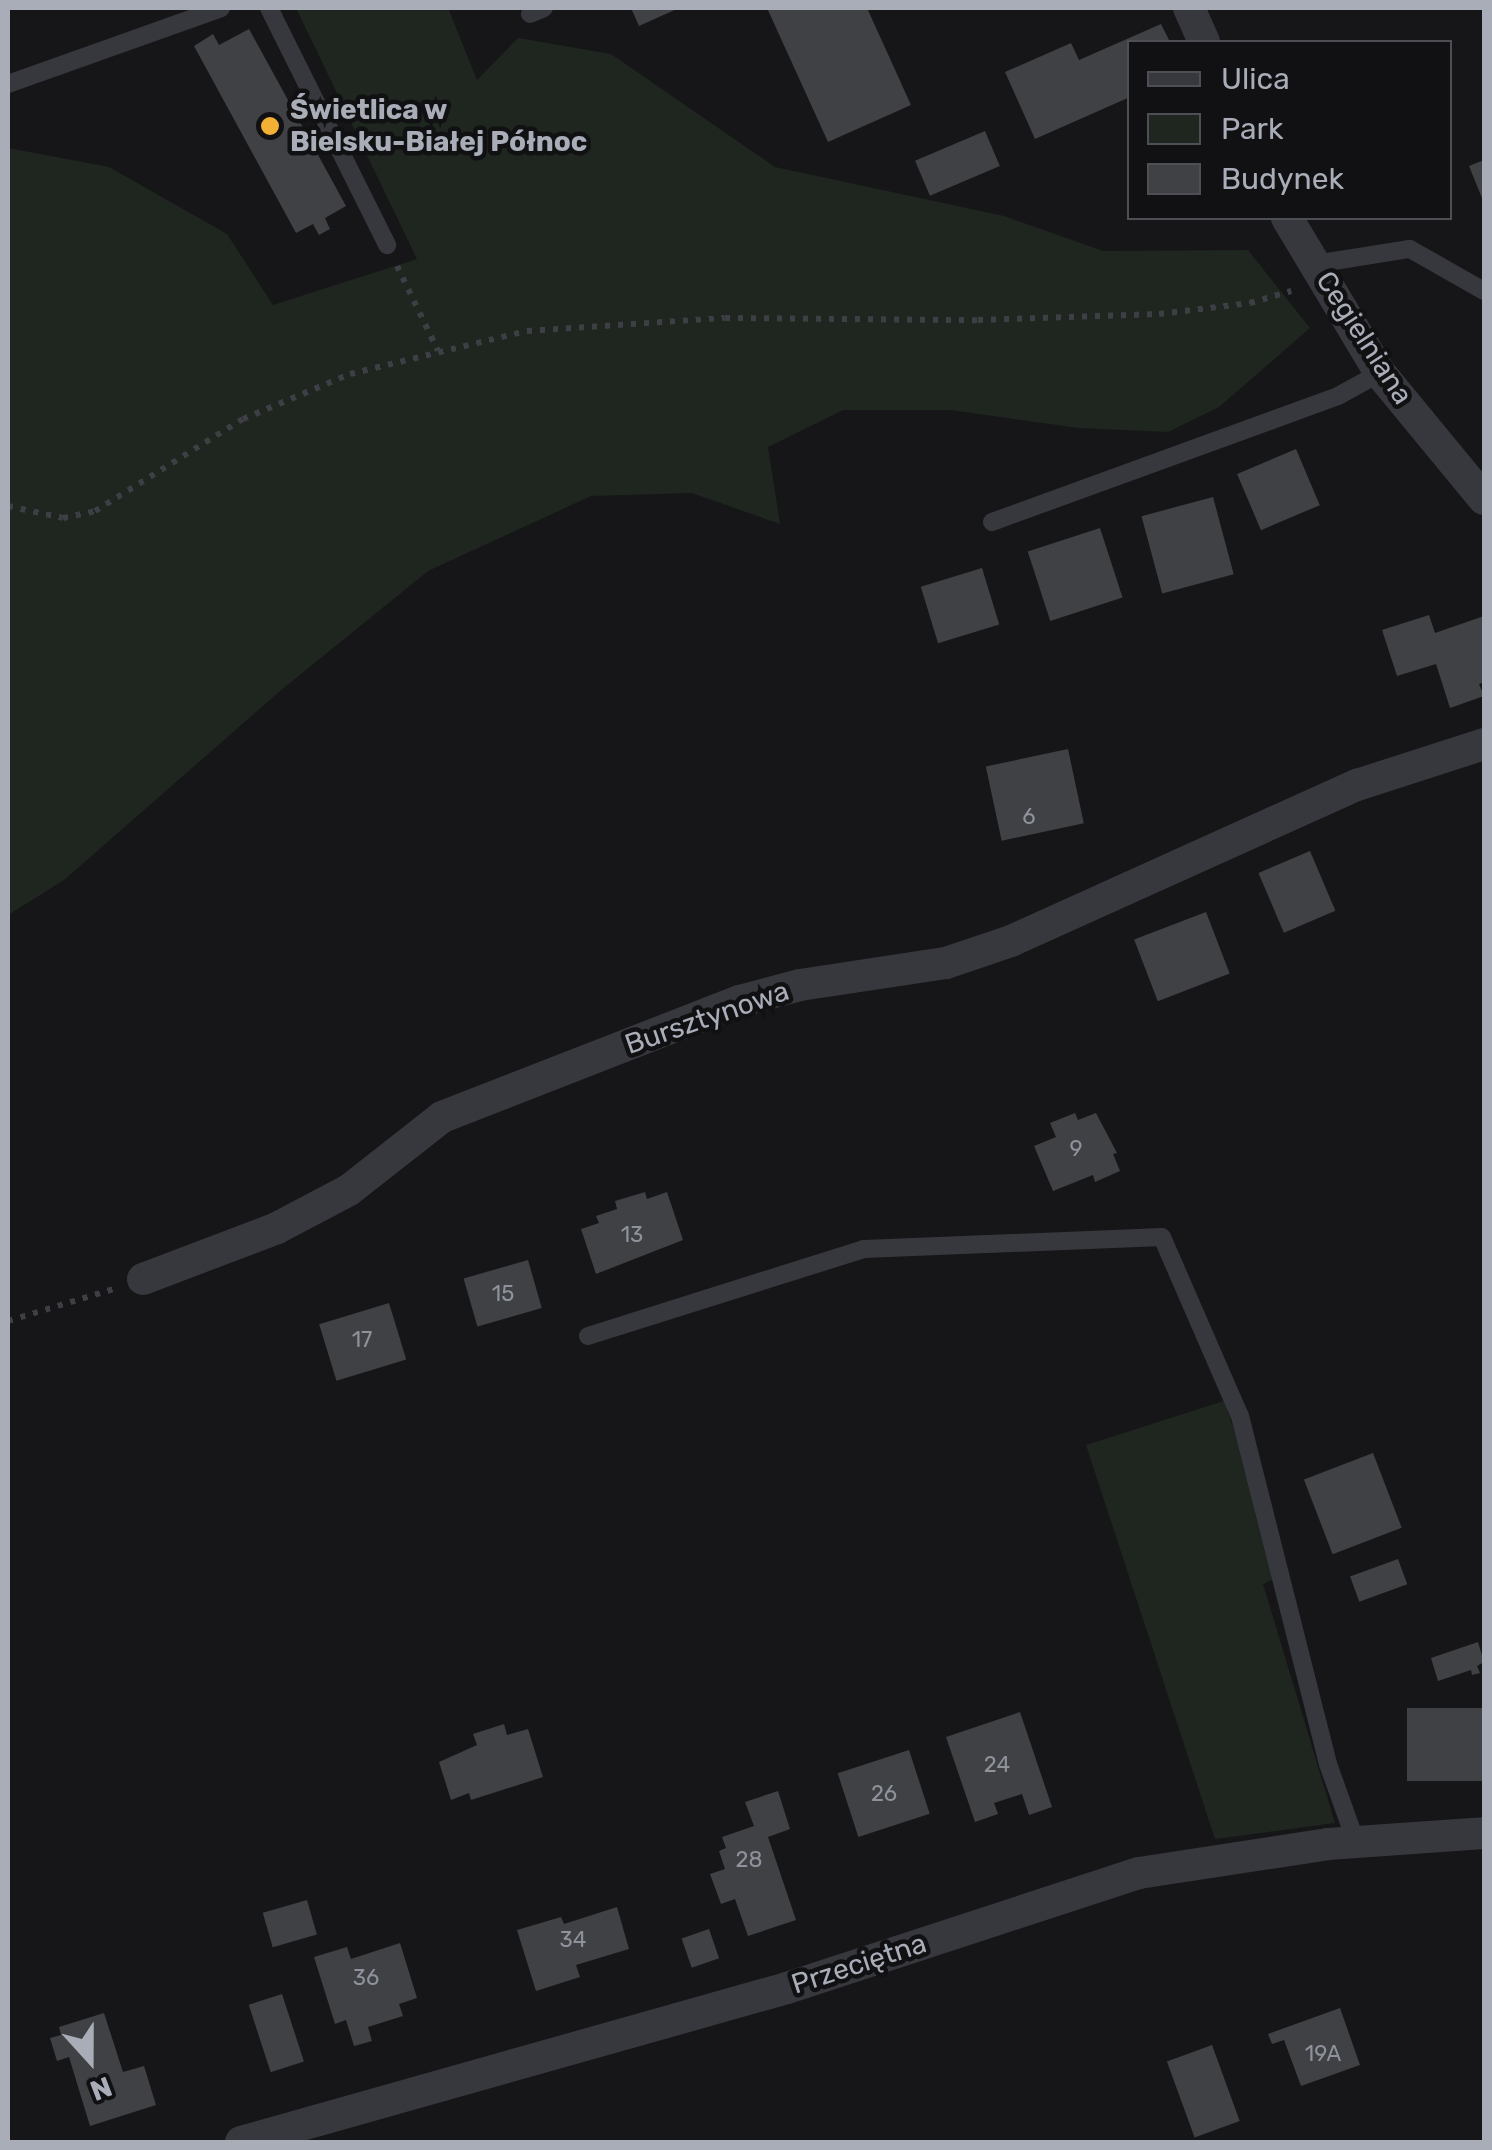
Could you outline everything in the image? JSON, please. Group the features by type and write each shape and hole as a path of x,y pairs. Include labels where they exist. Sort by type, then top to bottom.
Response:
{"street":[{"path":"1189,8 1203,40"},
{"name":"Cegielniana","path":"1288,220 1380,373 1484,500"},
{"name":"Bursztynowa","path":"143,1279 278,1228 349,1190 442,1117 740,1001 800,985 946,963 1011,941 1357,786 1484,744"},
{"name":"Przeciętna","path":"242,2142 786,1988 1140,1873 1356,1842 1484,1833"}],"lane":[{"path":"8,84 221,8"},
{"path":"268,8 388,246"},
{"path":"1320,272 1410,248 1484,291"},
{"path":"992,522 1338,396 1380,373"},
{"path":"588,1336 864,1249 1162,1237 1240,1416 1328,1764 1356,1842"}],"path":[{"path":"388,246 438,351"},
{"path":"8,506 63,518 95,511 243,419 350,374 526,331 606,324 827,316 978,320 1159,314 1250,303 1320,272"},
{"path":"8,1321 143,1279"}],"green space":[{"path":"296,8 448,8 477,80 518,38 611,54 775,167 1004,216 1103,251 1248,250 1310,328 1219,407 1168,432 1078,428 951,410 843,410 768,447 780,524 692,493 591,496 428,571 280,691 64,880 8,915 8,148 109,167 227,234 273,305 417,259"},
{"path":"1224,1401 1284,1574 1263,1584 1335,1823 1215,1839 1086,1445"}],"building":[{"path":"631,8 679,8 639,26"},
{"path":"767,8 867,8 911,105 828,142"},
{"path":"1161,24 1169,40 1127,40 1127,98 1035,139 1005,72 1071,43 1079,60"},
{"name":"Świetlica w Bielsku-Białej Północ","path":"249,29 346,206 325,218 330,229 319,235 313,224 296,233 194,46 213,34 219,45"},
{"path":"985,131 1000,166 930,196 915,161"},
{"path":"1484,160 1484,203 1469,166"},
{"path":"1296,449 1320,505 1261,530 1237,474"},
{"path":"1213,497 1234,574 1162,593 1142,516"},
{"path":"1100,528 1123,597 1050,621 1028,551"},
{"path":"982,568 999,624 938,643 921,587"},
{"path":"1429,615 1435,633 1484,616 1484,682 1479,684 1484,696 1450,708 1436,664 1397,676 1382,630"},
{"path":"1068,749 1084,823 1002,841 986,766"},
{"path":"1310,851 1335,911 1284,933 1258,873"},
{"path":"1206,912 1230,974 1158,1001 1134,940"},
{"path":"1075,1113 1078,1120 1096,1113 1117,1153 1113,1154 1120,1171 1095,1182 1093,1175 1053,1191 1034,1146 1056,1137 1050,1123"},
{"path":"645,1192 647,1199 667,1192 683,1240 596,1274 581,1229 599,1223 596,1216 617,1209 615,1201"},
{"path":"528,1260 542,1308 477,1327 464,1278"},
{"path":"389,1303 406,1359 336,1381 319,1324"},
{"path":"1373,1453 1402,1528 1333,1554 1304,1480"},
{"path":"1398,1559 1407,1584 1359,1602 1350,1576"},
{"path":"1478,1642 1484,1662 1477,1666 1480,1673 1472,1675 1471,1670 1438,1681 1431,1658"},
{"path":"1407,1708 1484,1708 1484,1781 1407,1781"},
{"path":"1020,1712 1052,1807 1029,1815 1022,1794 994,1803 998,1814 975,1822 946,1737"},
{"path":"504,1724 507,1735 528,1729 543,1777 471,1800 469,1793 451,1800 439,1762 477,1745 473,1734"},
{"path":"909,1750 930,1814 858,1837 838,1773"},
{"path":"778,1791 790,1829 768,1837 796,1920 748,1936 735,1899 721,1904 710,1874 725,1869 719,1851 726,1848 722,1837 754,1826 745,1802"},
{"path":"307,1900 317,1935 273,1947 263,1913"},
{"path":"617,1907 629,1949 576,1965 580,1977 536,1991 517,1930 561,1917 564,1924"},
{"path":"709,1929 719,1958 692,1968 682,1938"},
{"path":"400,1943 417,1998 399,2004 403,2016 368,2027 372,2041 354,2046 346,2020 335,2024 314,1957 347,1947 351,1959"},
{"path":"282,1994 304,2062 271,2072 249,2005"},
{"path":"1340,2008 1360,2065 1301,2086 1284,2040 1272,2044 1268,2034"},
{"path":"104,2013 123,2072 144,2066 156,2105 90,2126 69,2057 57,2061 50,2038 61,2035 59,2027"},
{"path":"1212,2045 1240,2121 1195,2138 1167,2061"}],"place":[{"name":"Świetlica w Bielsku-Białej Północ","path":"270,126"}]}
